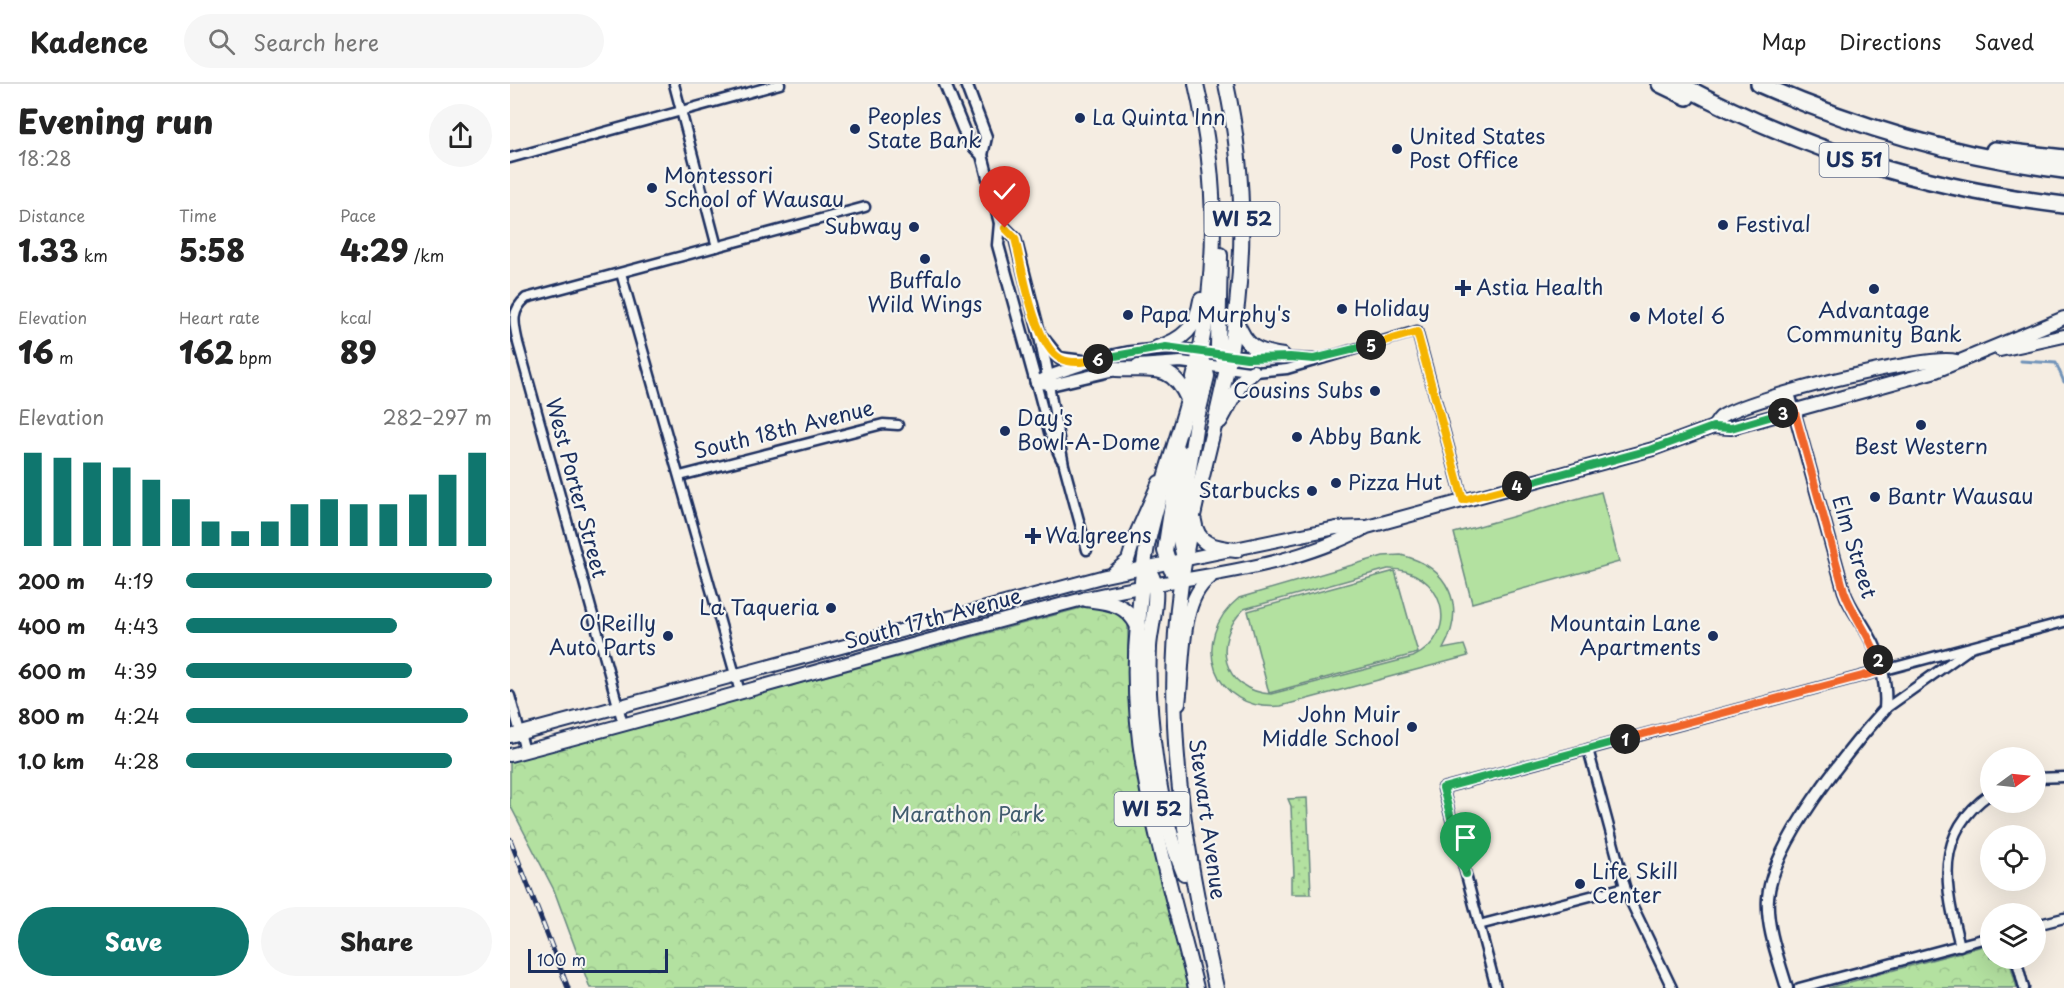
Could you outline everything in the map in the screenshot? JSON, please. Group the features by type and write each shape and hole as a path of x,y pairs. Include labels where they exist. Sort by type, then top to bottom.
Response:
{"highway":[{"path":"1660,84 1722,114 1756,123"},
{"name":"US 51","path":"1679,84 1756,123 1839,155 1966,190 2064,205"},
{"name":"US 51","path":"1759,84 1814,107 1914,139 1972,155 2064,170"},
{"path":"1914,139 2064,158"}],"main road":[{"name":"WI 52","path":"1148,587 1144,568 1149,536 1201,359 1214,248 1208,138 1196,84"},
{"name":"WI 52","path":"1181,582 1235,319 1243,210 1234,125 1226,84"},
{"path":"1214,224 1221,262 1225,359"},
{"path":"1157,348 1181,337 1194,324 1214,248"},
{"path":"1956,361 1986,352 2064,318"},
{"path":"1235,319 1242,337 1249,345 1266,353 1283,356"},
{"path":"1986,352 2027,346 2064,336"},
{"name":"South 17th Avenue","path":"1713,427 1725,414 1790,393 1904,363 1940,358 1956,361"},
{"path":"1185,560 1180,548 1179,536 1196,422 1207,376 1201,359"},
{"name":"South 17th Avenue","path":"510,755 1086,599 1256,567 1336,544 1367,527 1653,449 1713,427 1731,428 1931,372 1956,361"},
{"path":"1116,369 1160,370 1171,374 1179,381 1188,399"},
{"path":"1208,444 1237,388 1253,372"},
{"path":"1181,426 1178,473 1166,548 1168,563 1181,582"},
{"path":"1105,576 1119,569 1128,560 1146,511 1172,457"},
{"path":"1193,516 1197,534 1206,544 1236,550"},
{"name":"South 17th Avenue","path":"515,735 1105,576 1336,528 1367,527"},
{"path":"1174,731 1190,609 1199,587 1213,576"},
{"name":"Stewart Avenue","path":"1181,582 1175,645 1174,731 1181,813 1196,902 1216,988"},
{"path":"1148,587 1151,720 1174,846 1196,902"},
{"name":"Stewart Avenue","path":"1148,587 1138,626 1135,687 1140,743 1196,988"},
{"path":"1086,599 1121,606 1131,614 1138,626"}],"street":[{"path":"674,84 717,247"},
{"path":"510,158 780,84"},
{"path":"945,84 968,141 982,155"},
{"path":"966,84 986,137 982,155 1000,223 998,244 1049,432 1064,465"},
{"path":"740,692 621,273 865,207"},
{"path":"1000,223 1015,238 1040,332 1060,432 1064,465 1087,550"},
{"name":"West Porter Street","path":"621,273 526,298 514,308 512,317 623,724"},
{"path":"1040,332 1059,358 1073,362 1157,348 1201,359 1225,359 1253,372 1285,370 1314,359 1417,332 1463,500"},
{"path":"1036,382 1162,362 1283,356 1314,359"},
{"path":"1048,380 1089,361"},
{"name":"Elm Street","path":"1790,393 1844,591 1851,609 1873,642 1881,671 1885,709"},
{"name":"South 18th Avenue","path":"680,476 883,424 898,425"},
{"path":"1496,988 1443,788 2064,622"},
{"path":"1787,988 1768,911 1771,877 1790,837 1853,746 1885,709 1974,646"},
{"path":"510,696 515,735 525,751"},
{"path":"1588,749 1625,887 1672,988"},
{"path":"2046,778 2064,777"},
{"path":"1960,946 1947,891 1948,856 1956,833 1966,818 1980,804"},
{"path":"1479,925 1625,887"},
{"path":"2046,922 2064,918"},
{"path":"1799,988 1980,940"},
{"path":"2019,969 2024,988"}],"green space":[{"path":"1601,492 1619,562 1472,603 1454,533"},
{"path":"1401,555 1418,561 1442,579 1449,590 1453,604 1450,633 1443,649 1464,645 1468,656 1281,706 1258,705 1239,698 1224,686 1215,670 1212,652 1214,633 1223,615 1239,598 1383,556","holes":["1388,569 1407,572 1422,579 1433,590 1440,604 1442,618 1438,633 1429,646 1413,657 1271,694 1254,691 1241,684 1232,674 1225,649 1227,635 1244,609"]},
{"path":"1395,571 1418,653 1269,693 1248,611"},
{"name":"Marathon Park","path":"1088,606 1117,611 1128,624 1128,695 1135,754 1188,988 590,988 554,890 510,805 510,761"},
{"path":"1307,798 1311,894 1291,894 1291,877 1294,876 1291,806 1288,799"},
{"path":"1980,947 1980,969 2012,969 2017,988 1828,988"}],"waterway":[{"path":"2021,361 2056,363 2064,382"}],"railway":[{"path":"510,839 568,988"}],"place":[{"name":"La Quinta Inn","path":"1080,118"},
{"name":"Peoples State Bank","path":"855,129"},
{"name":"United States Post Office","path":"1397,149"},
{"name":"Montessori School of Wausau","path":"652,188"},
{"name":"Festival","path":"1723,225"},
{"name":"Subway","path":"914,227"},
{"name":"Buffalo Wild Wings","path":"925,259"},
{"name":"Astia Health","path":"1463,288"},
{"name":"Advantage Community Bank","path":"1874,289"},
{"name":"Holiday","path":"1342,309"},
{"name":"Papa Murphy's","path":"1128,315"},
{"name":"Motel 6","path":"1635,317"},
{"name":"Cousins Subs","path":"1375,391"},
{"name":"Best Western","path":"1921,425"},
{"name":"Day's Bowl-A-Dome","path":"1005,431"},
{"name":"Abby Bank","path":"1297,437"},
{"name":"Pizza Hut","path":"1336,483"},
{"name":"Starbucks","path":"1312,491"},
{"name":"Bantr Wausau","path":"1875,497"},
{"name":"Walgreens","path":"1033,536"},
{"name":"La Taqueria","path":"831,608"},
{"name":"O'Reilly Auto Parts","path":"668,636"},
{"name":"Mountain Lane Apartments","path":"1713,636"},
{"name":"John Muir Middle School","path":"1412,727"},
{"name":"Life Skill Center","path":"1580,884"}],"route":[{"path":"1005,228 1015,238 1040,332 1049,347 1061,359 1089,361 1166,347 1247,358 1283,356 1314,359 1417,332 1463,500 1653,449 1713,427 1731,428 1794,409 1844,591 1851,609 1873,642 1881,671 1443,788 1466,874"}]}
